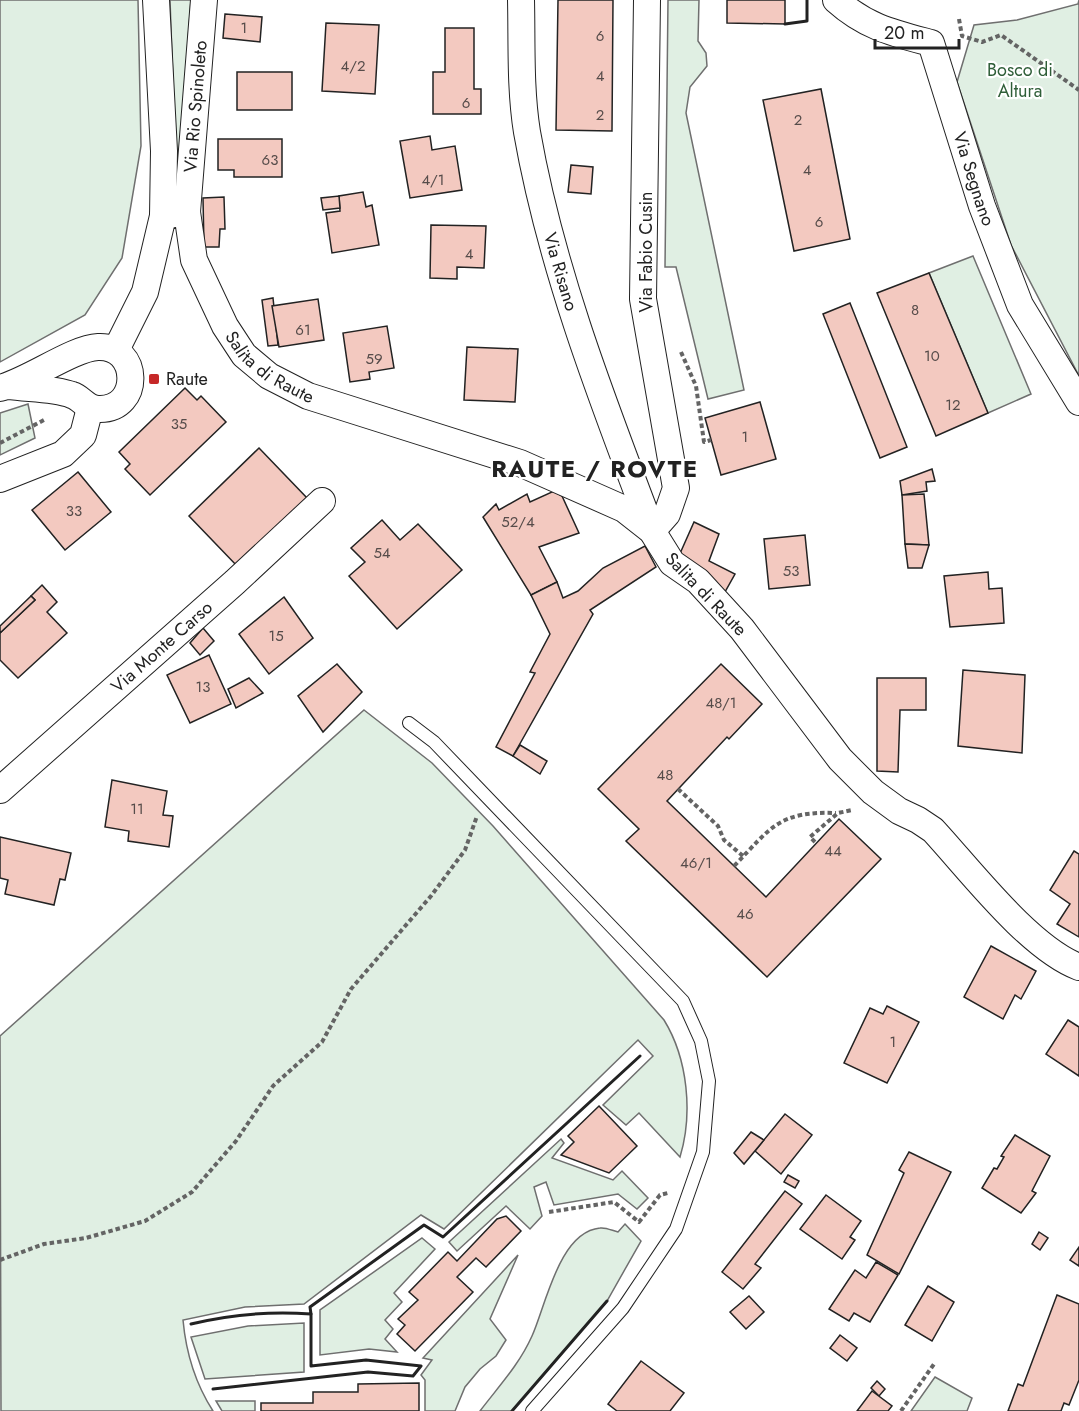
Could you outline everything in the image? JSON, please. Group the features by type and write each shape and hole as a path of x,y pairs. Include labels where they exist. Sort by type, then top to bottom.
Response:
{"street":[{"path":"116,350 146,292 175,214 164,151 156,0"},
{"name":"Via Rio Spinoleto","path":"175,214 204,0"},
{"name":"Via Risano","path":"521,0 527,130 542,205 607,414 652,531"},
{"name":"Via Fabio Cusin","path":"647,0 643,299 676,488 667,514 652,531"},
{"name":"Via Segnano","path":"836,0 850,13 878,29 931,43 982,206 1020,305 1079,402"},
{"name":"Salita di Raute","path":"175,214 225,326 244,355 269,376 308,396 520,463 624,508 652,531 672,563 698,582 742,629 840,759 873,792 899,812 918,820 933,830 1020,923 1048,949 1079,967"},
{"path":"95,347 116,350 124,357 132,376 126,396 110,408 4,387 95,347"},
{"path":"0,479 63,454 83,435 82,401 69,386 71,365 85,350"},
{"name":"Via Monte Carso","path":"0,790 235,582 322,501"}],"lane":[{"path":"409,723 434,742 683,1001 701,1041 709,1082 703,1152 676,1229 623,1308 532,1411"}],"path":[{"path":"959,19 962,36 982,42 1001,35 1079,90"},
{"path":"0,443 44,420"},
{"path":"678,789 718,826 724,840 743,856"},
{"path":"0,1260 44,1244 86,1238 145,1221 192,1192 236,1141 273,1086 322,1042 351,989 465,850 484,795"},
{"path":"734,866 782,819 802,813 858,811"},
{"path":"815,842 810,837 838,813"},
{"path":"549,1212 614,1202 639,1222 660,1195"},
{"path":"901,1411 934,1364"}],"green space":[{"path":"0,0 138,0 141,146 122,258 85,315 0,362"},
{"path":"170,0 191,0 177,192"},
{"path":"668,0 699,0 698,41 706,53 707,66 690,87 686,113 744,390 708,399 676,267 665,267"},
{"name":"Bosco di Altura","path":"1079,0 1079,376 1011,245 957,82 974,25 1017,20 1078,4"},
{"path":"973,256 1031,394 988,413 929,273"},
{"path":"28,404 35,438 0,455 0,413"},
{"path":"364,710 432,763 493,826 664,1020 678,1052 686,1087 686,1123 680,1157 639,1113 626,1125 603,1105 653,1056 638,1040 444,1229 421,1215 304,1304 245,1307 183,1320 192,1367 213,1411 1,1411 0,1036"},
{"path":"561,1139 564,1143 552,1158 613,1180 622,1171 648,1198 637,1209 618,1194 554,1205 546,1182 534,1187 542,1216 530,1229 506,1206 457,1251 449,1242"},
{"path":"625,1224 641,1241 607,1301 512,1411 480,1411 527,1347 556,1272 574,1242 586,1233 600,1228 618,1232"},
{"path":"422,1238 435,1249 394,1293 402,1302 385,1320 393,1329 385,1339 397,1352 369,1349 320,1355 320,1310"},
{"path":"518,1255 490,1319 506,1340 496,1356 480,1369 465,1387 455,1411 425,1411 425,1380 421,1375 432,1360 423,1358"},
{"path":"304,1323 304,1372 205,1379 191,1337 248,1326"},
{"path":"935,1377 972,1398 967,1411 911,1411"},
{"path":"216,1401 255,1401 255,1411 222,1411"}],"building":[{"path":"558,0 613,0 612,131 556,130"},
{"path":"727,0 785,0 785,24 727,23"},
{"path":"225,14 262,17 260,42 223,38"},
{"path":"326,23 379,25 375,94 322,91"},
{"path":"445,28 474,28 474,89 481,89 481,114 433,114 433,72 445,72"},
{"path":"237,72 292,72 292,110 237,110"},
{"path":"821,89 850,239 794,251 763,100"},
{"path":"430,136 432,150 455,146 462,190 410,198 400,141"},
{"path":"218,139 282,139 282,177 234,177 234,170 218,170"},
{"path":"571,165 593,167 591,194 568,192"},
{"path":"363,192 366,207 372,205 379,245 332,253 326,213 340,211 339,196"},
{"path":"339,196 340,208 323,210 321,198"},
{"path":"224,197 225,229 220,229 219,247 204,247 203,198"},
{"path":"431,225 486,226 484,268 457,267 457,279 430,278"},
{"path":"929,273 988,413 936,436 877,293"},
{"path":"273,298 278,345 268,346 262,300"},
{"path":"318,299 324,340 279,347 272,306"},
{"path":"850,303 907,447 880,458 823,314"},
{"path":"387,326 394,368 369,372 370,379 350,382 343,333"},
{"path":"467,347 518,349 515,402 464,400"},
{"path":"185,388 197,400 201,396 226,422 150,495 125,469 130,464 119,452"},
{"path":"760,402 776,459 721,475 705,418"},
{"path":"259,448 308,499 238,567 189,516"},
{"path":"932,469 935,481 926,482 927,491 902,495 900,481"},
{"path":"78,472 111,512 65,550 32,510"},
{"path":"554,491 562,496 579,533 539,547 557,582 531,595 483,517 496,504 499,510 527,494 530,502"},
{"path":"924,494 929,545 905,544 902,495"},
{"path":"382,520 400,540 418,524 462,570 397,629 349,576 365,562 351,548"},
{"path":"694,522 719,534 709,561 735,574 721,599 678,558"},
{"path":"805,535 810,585 769,589 764,539"},
{"path":"905,544 929,545 922,568 908,568"},
{"path":"645,546 656,567 590,610 593,614 513,756 496,747 535,673 530,672 550,634 531,595 557,582 563,598 578,591 603,568"},
{"path":"988,572 989,589 1002,588 1004,623 950,627 944,576"},
{"path":"42,585 57,602 47,612 67,633 18,678 0,660 0,633 35,600 31,596"},
{"path":"31,596 35,600 0,633 0,626"},
{"path":"284,597 313,638 269,674 239,634"},
{"path":"203,628 214,641 200,655 190,643"},
{"path":"209,655 231,704 190,723 167,675"},
{"path":"337,664 362,692 323,732 298,696"},
{"path":"721,664 762,704 729,739 727,737 667,801 766,897 839,819 881,859 767,977 626,841 639,829 598,789"},
{"path":"963,670 1025,675 1022,753 958,746"},
{"path":"249,678 263,693 236,708 228,689"},
{"path":"877,678 926,678 926,710 900,710 898,772 877,771"},
{"path":"520,745 547,761 540,774 513,756"},
{"path":"112,780 167,791 163,815 173,816 169,847 128,841 129,831 105,827"},
{"path":"0,837 71,853 65,880 60,879 54,905 5,894 8,880 0,878"},
{"path":"1074,851 1079,854 1079,937 1057,924 1070,904 1050,890"},
{"path":"991,946 1036,971 1021,999 1015,995 1003,1019 964,997"},
{"path":"887,1006 919,1022 887,1083 844,1063 870,1008 883,1014"},
{"path":"1068,1020 1079,1027 1079,1076 1046,1054"},
{"path":"599,1106 637,1146 609,1173 561,1155 574,1142 568,1136"},
{"path":"785,1114 812,1135 781,1174 755,1151"},
{"path":"751,1132 764,1140 744,1164 734,1153"},
{"path":"1015,1135 1050,1156 1032,1191 1036,1193 1021,1213 982,1188 994,1168 997,1169 1004,1157 1001,1156"},
{"path":"909,1152 951,1172 899,1274 867,1255 904,1173 899,1170"},
{"path":"788,1175 799,1181 795,1188 784,1182"},
{"path":"785,1191 802,1204 755,1264 761,1268 743,1289 722,1272"},
{"path":"826,1195 861,1221 850,1237 855,1240 842,1259 800,1229"},
{"path":"506,1216 521,1231 486,1267 476,1258 457,1277 473,1292 415,1351 397,1334 405,1325 398,1319 418,1300 409,1292 448,1252 457,1261 497,1219"},
{"path":"1039,1232 1048,1238 1040,1250 1032,1244"},
{"path":"1079,1247 1079,1266 1070,1260"},
{"path":"876,1262 898,1275 870,1322 854,1313 849,1321 829,1309 855,1270 866,1278"},
{"path":"928,1286 954,1302 932,1341 905,1325"},
{"path":"1057,1295 1079,1304 1079,1380 1069,1405 1064,1403 1061,1411 1008,1411 1018,1384 1023,1386"},
{"path":"749,1296 764,1312 746,1329 730,1312"},
{"path":"840,1335 857,1348 847,1361 830,1348"},
{"path":"641,1361 684,1393 670,1411 617,1411 608,1404"},
{"path":"877,1381 885,1389 879,1396 871,1388"},
{"path":"419,1383 419,1411 261,1411 261,1403 313,1403 313,1392 358,1392 358,1384"},
{"path":"872,1391 892,1406 888,1411 857,1411"}],"wall":[{"path":"785,24 807,21 807,0"},
{"path":"191,1324 251,1314 311,1314 310,1307 424,1225 443,1237 640,1056"},
{"path":"512,1411 607,1301"},
{"path":"213,1389 368,1372 413,1376 421,1366 366,1360 311,1366 311,1314"}],"place":[{"name":"Raute","path":"154,379"}],"district":[{"name":"RAUTE / ROVTE","path":"595,468"}]}
